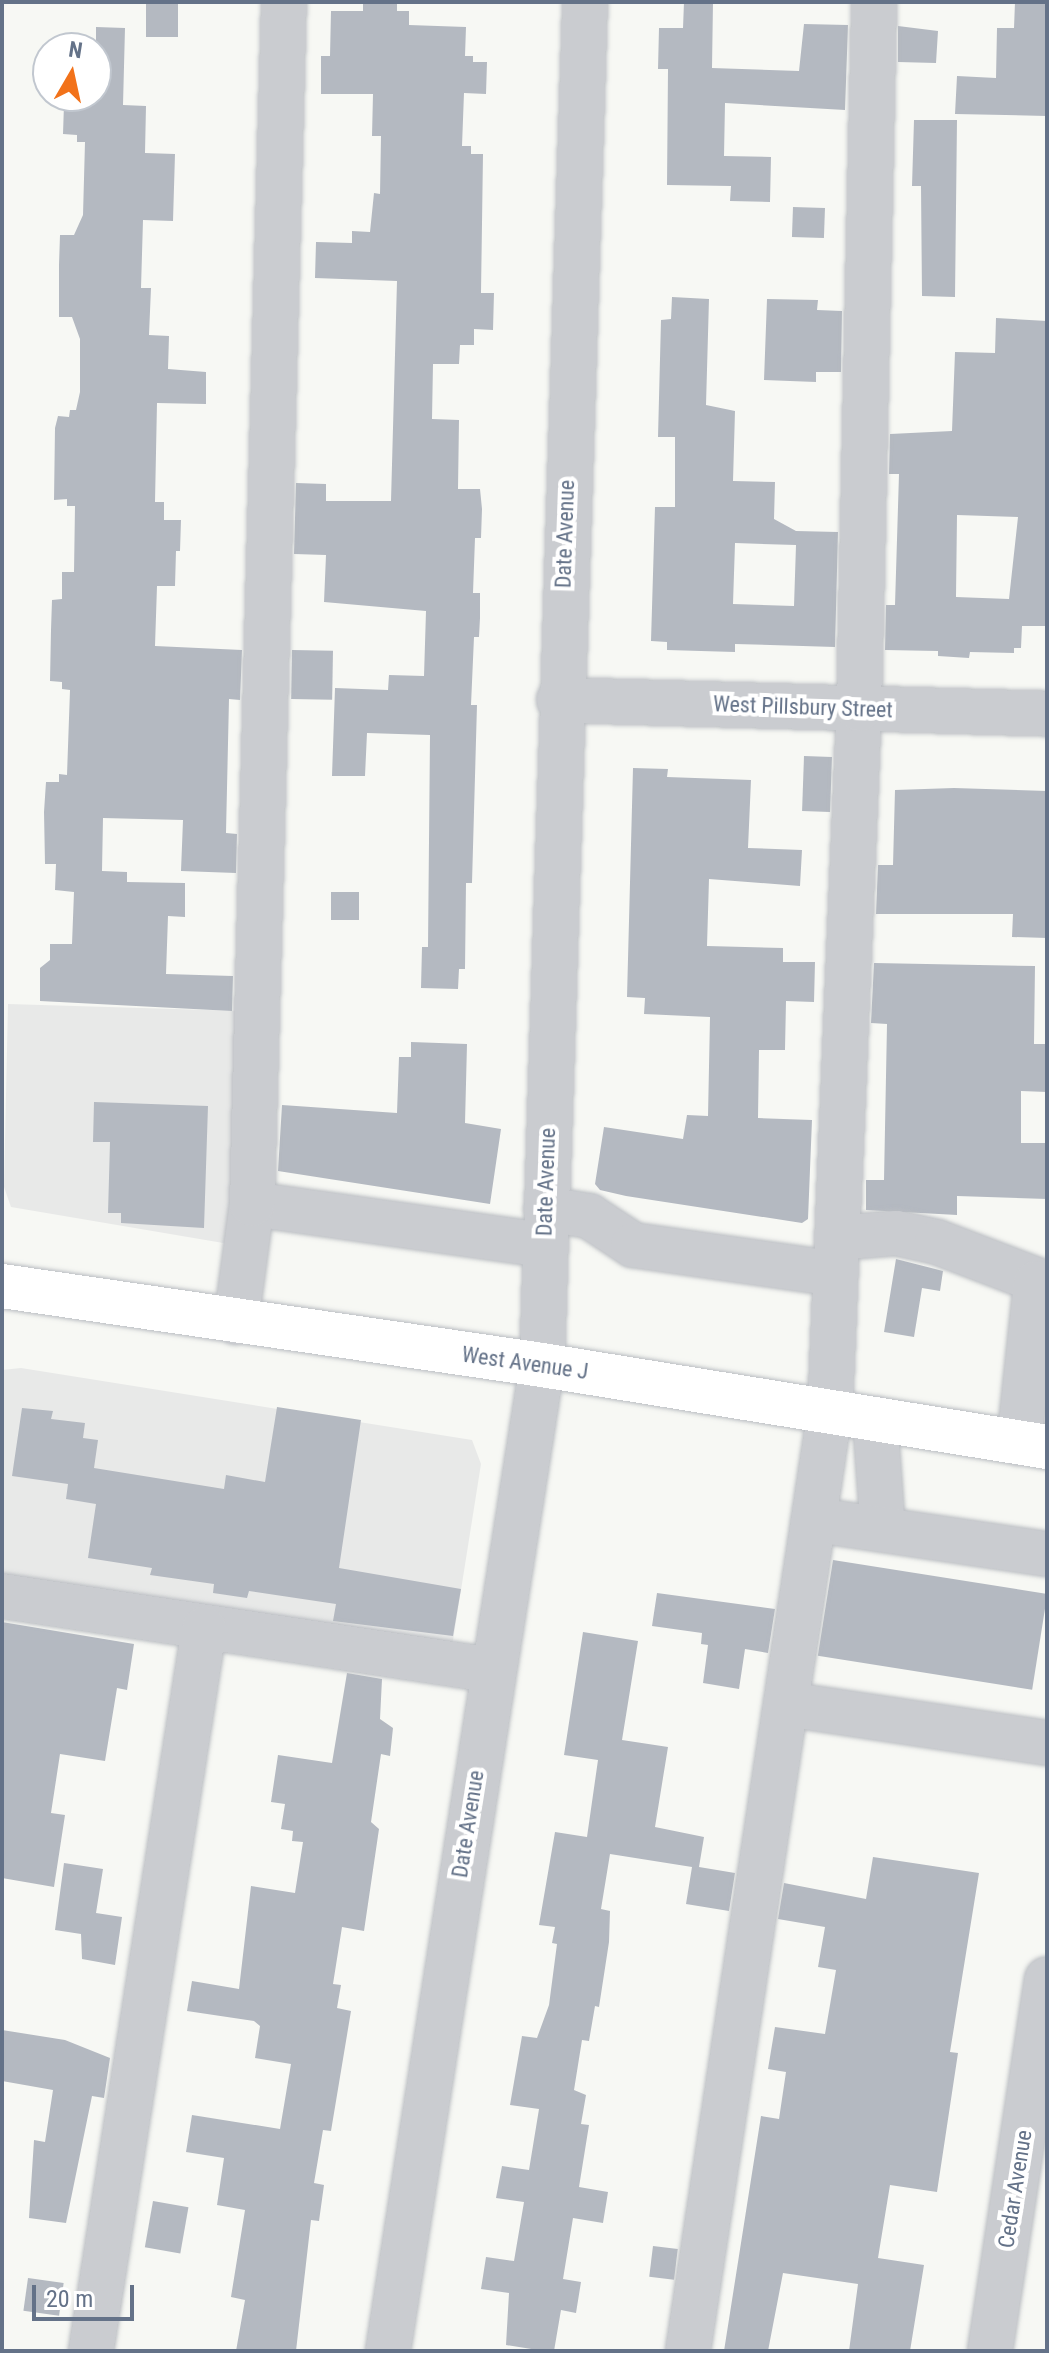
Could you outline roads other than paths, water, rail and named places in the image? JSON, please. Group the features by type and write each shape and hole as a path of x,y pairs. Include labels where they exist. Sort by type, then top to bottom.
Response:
{"main road":[{"name":"West Avenue J","path":"2,1286 542,1365 1033,1445"}],"street":[{"path":"236,1322 252,1204 284,2"},
{"name":"Date Avenue","path":"388,2351 542,1365 559,700 585,2"},
{"path":"688,2351 816,1520 830,1411 859,709 874,2"},
{"name":"West Pillsbury Street","path":"559,700 1047,714"},
{"path":"252,1204 545,1227 589,1216 633,1245 836,1256 910,1236 1042,1284 1033,1445"},
{"path":"875,1419 883,1530"},
{"path":"816,1520 1047,1554"},
{"path":"2,1596 204,1629 492,1670"},
{"path":"91,2351 204,1629"},
{"path":"786,1704 1047,1743"},
{"name":"Cedar Avenue","path":"990,2351 1047,1979"}]}
